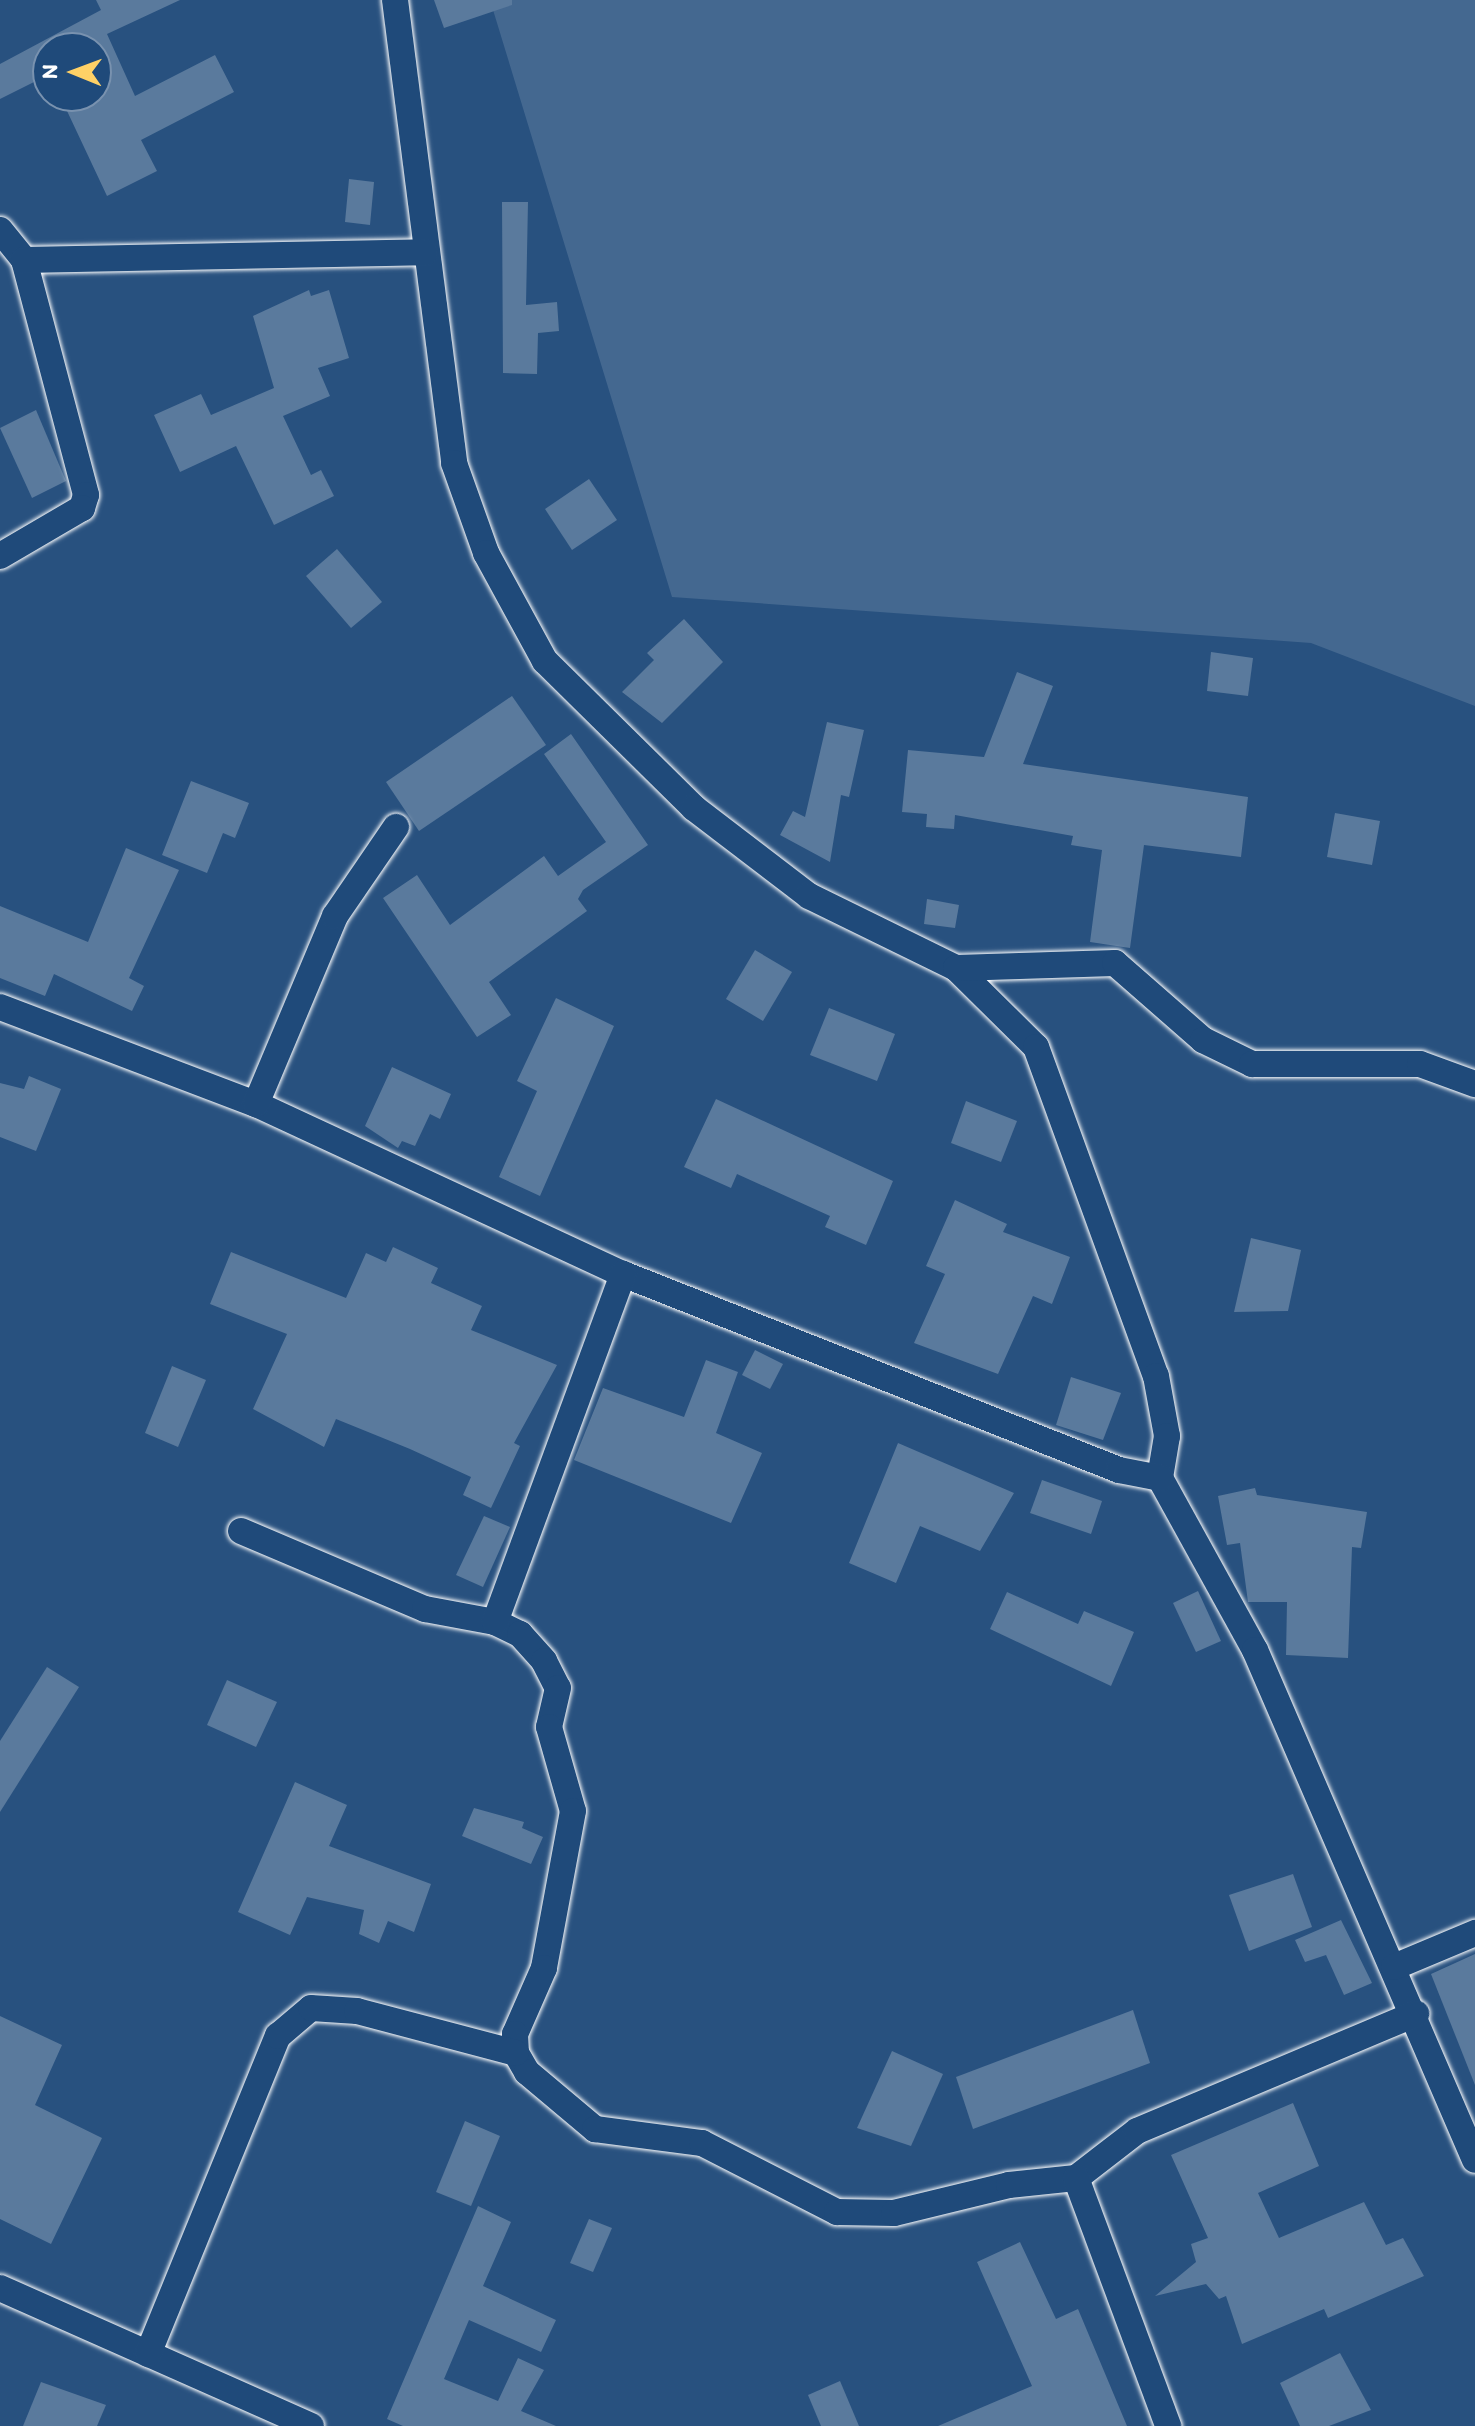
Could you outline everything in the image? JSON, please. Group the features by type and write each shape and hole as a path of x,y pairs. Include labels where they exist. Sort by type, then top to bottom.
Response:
{"street":[{"path":"395,0 454,463 486,553 545,661 694,808 809,896 956,968 1036,1047 1156,1376 1167,1436 1160,1478 1255,1650 1416,2014 1475,2160"},
{"path":"0,230 24,260 86,495 82,508 0,556"},
{"path":"24,260 425,252"},
{"path":"256,1104 335,916 396,827"},
{"path":"956,968 1115,963 1203,1040 1252,1064 1420,1064 1475,1084"},
{"path":"0,1007 256,1104 623,1274 1119,1470 1160,1478"},
{"path":"495,1622 623,1274"},
{"path":"241,1531 425,1609 495,1622 520,1634 558,1688 549,1727 573,1811 544,1968 515,2034 516,2053 527,2072 595,2129 702,2143 837,2212 894,2213 1009,2185 1076,2178 1137,2131 1416,2014"},
{"path":"1394,1967 1475,1933"},
{"path":"148,2354 278,2036 311,2008 357,2011 516,2053"},
{"path":"1076,2178 1168,2426"},
{"path":"0,2288 311,2426"}],"shaded area":[{"path":"490,0 1475,0 1475,706 1311,643 672,597"}],"building":[{"path":"96,0 180,0 111,32 60,32 101,10"},
{"path":"434,0 512,0 512,5 444,28"},
{"path":"112,45 135,96 215,55 234,92 141,140 157,171 107,196 68,112 112,112"},
{"path":"32,47 32,83 0,99 0,64"},
{"path":"349,179 374,182 370,225 345,222"},
{"path":"502,202 528,202 526,305 557,302 559,331 538,333 537,374 503,373"},
{"path":"309,290 311,296 329,290 349,358 318,368 330,396 283,416 311,475 321,470 334,496 274,525 236,446 180,472 154,415 201,394 211,415 274,388 253,316"},
{"path":"36,410 66,481 32,498 0,428"},
{"path":"589,479 617,520 572,550 545,509"},
{"path":"337,549 382,602 351,628 306,576"},
{"path":"684,619 723,662 662,723 622,692 654,660 647,653"},
{"path":"1211,652 1253,658 1248,696 1207,691"},
{"path":"1017,672 1053,686 1023,764 1248,797 1241,857 1144,845 1130,948 1090,942 1102,850 1071,845 1073,836 955,815 954,829 926,827 927,814 902,812 908,750 984,757"},
{"path":"512,696 546,745 419,831 386,782"},
{"path":"827,722 864,730 849,797 841,795 830,862 780,835 793,811 805,817"},
{"path":"571,734 648,845 583,890 578,899 587,911 489,982 511,1015 477,1037 383,898 417,875 450,925 544,856 558,876 606,842 544,754"},
{"path":"191,781 249,803 235,838 223,833 207,873 162,855"},
{"path":"1335,813 1380,821 1372,865 1327,857"},
{"path":"126,848 179,870 129,978 144,986 132,1011 54,974 45,996 0,978 0,906 88,942"},
{"path":"927,899 959,905 955,928 924,924"},
{"path":"755,950 792,972 763,1021 726,999"},
{"path":"556,998 614,1026 540,1196 499,1177 537,1091 517,1081"},
{"path":"829,1008 895,1034 877,1081 810,1055"},
{"path":"392,1067 451,1094 440,1119 430,1114 415,1146 402,1141 398,1148 365,1126"},
{"path":"29,1076 61,1089 36,1151 0,1137 0,1083 24,1089"},
{"path":"716,1099 893,1181 866,1245 825,1227 830,1216 737,1174 731,1188 684,1167"},
{"path":"966,1101 1017,1121 1001,1162 951,1143"},
{"path":"955,1200 1007,1224 1003,1232 1070,1257 1052,1304 1033,1296 998,1374 914,1343 945,1274 926,1266"},
{"path":"1251,1238 1301,1250 1288,1311 1234,1312"},
{"path":"393,1247 438,1268 431,1283 482,1306 471,1330 557,1365 514,1443 520,1446 491,1508 463,1495 471,1477 410,1449 336,1419 324,1447 253,1409 287,1334 210,1304 231,1252 346,1298 366,1253 386,1262"},
{"path":"755,1350 783,1364 770,1389 742,1375"},
{"path":"706,1360 738,1372 716,1433 762,1453 731,1523 574,1460 603,1388 684,1417"},
{"path":"172,1366 206,1380 178,1447 145,1433"},
{"path":"1071,1377 1121,1393 1103,1440 1056,1425"},
{"path":"898,1443 1014,1493 980,1551 920,1526 896,1583 849,1563"},
{"path":"1042,1480 1102,1501 1091,1534 1030,1513"},
{"path":"1255,1488 1257,1495 1367,1512 1361,1548 1352,1547 1348,1658 1286,1655 1287,1602 1248,1602 1240,1543 1227,1545 1218,1496"},
{"path":"484,1516 510,1527 483,1587 456,1575"},
{"path":"1198,1591 1221,1641 1196,1652 1173,1603"},
{"path":"1007,1592 1078,1624 1084,1611 1134,1632 1111,1686 990,1629"},
{"path":"47,1667 79,1687 0,1812 0,1741"},
{"path":"227,1680 277,1702 256,1747 207,1725"},
{"path":"295,1782 347,1805 329,1846 431,1884 414,1932 388,1921 379,1943 359,1934 364,1910 307,1897 290,1935 238,1912"},
{"path":"474,1808 524,1822 522,1828 543,1837 531,1864 462,1836"},
{"path":"1293,1874 1312,1927 1249,1951 1229,1895"},
{"path":"1341,1920 1372,1983 1344,1995 1326,1955 1305,1962 1295,1940"},
{"path":"1475,1954 1475,2085 1431,1974"},
{"path":"1133,2010 1150,2063 973,2129 956,2077"},
{"path":"0,2016 62,2045 35,2105 102,2138 51,2244 0,2219"},
{"path":"892,2051 943,2074 911,2146 857,2128"},
{"path":"1293,2103 1319,2166 1258,2193 1279,2238 1364,2202 1386,2245 1403,2238 1424,2276 1328,2318 1324,2309 1242,2344 1226,2296 1219,2299 1206,2284 1155,2296 1196,2262 1191,2244 1208,2238 1171,2155"},
{"path":"465,2121 500,2136 471,2206 436,2192"},
{"path":"478,2206 511,2222 483,2286 556,2320 541,2352 469,2320 444,2379 498,2401 518,2358 544,2370 521,2411 556,2426 403,2426 387,2419"},
{"path":"589,2219 612,2228 593,2272 570,2263"},
{"path":"1020,2242 1056,2319 1078,2309 1127,2426 938,2426 1032,2386 977,2262"},
{"path":"1340,2353 1371,2410 1329,2426 1300,2426 1280,2383"},
{"path":"840,2381 859,2426 821,2426 808,2395"},
{"path":"41,2382 106,2405 97,2426 23,2426"}]}
